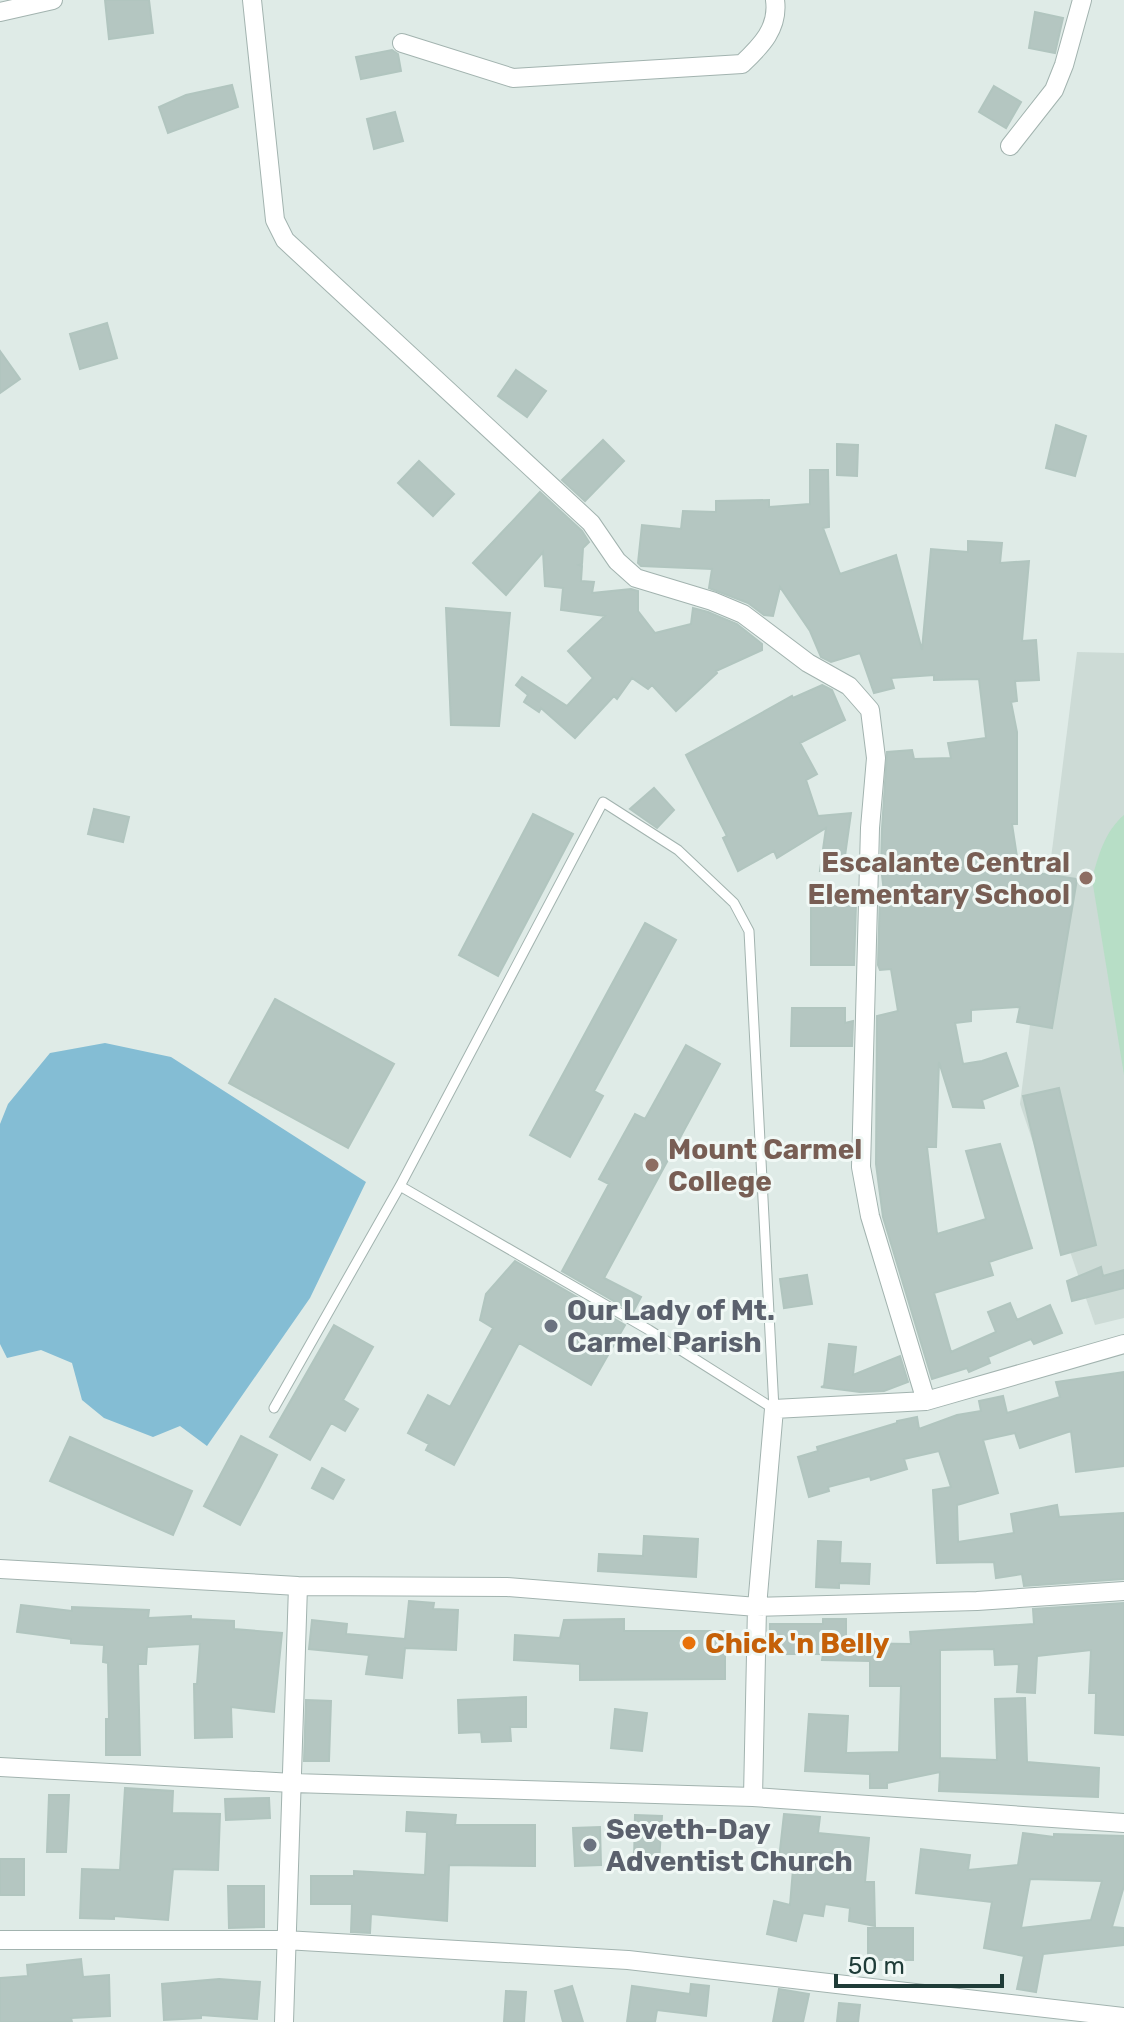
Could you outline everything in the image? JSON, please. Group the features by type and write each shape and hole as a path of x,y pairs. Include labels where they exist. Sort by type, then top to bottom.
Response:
{"street":[{"path":"0,12 53,0"},
{"path":"252,0 275,220 285,240 591,523 617,561 636,578 712,601 743,614 808,663 849,686 870,710 876,758 870,828 861,1167 870,1216 926,1401"},
{"path":"402,43 513,78 742,64 766,40 776,8 775,0"},
{"path":"1010,146 1054,90 1082,0"},
{"path":"753,1797 757,1607 774,1409 926,1401 1124,1344"},
{"path":"0,1569 298,1586 507,1587 757,1607 977,1601 1124,1591"},
{"path":"284,2022 298,1586"},
{"path":"0,1767 293,1783 753,1797 1124,1823"},
{"path":"0,1940 285,1940 628,1960 1124,2017"}],"lane":[{"path":"274,1408 400,1186 603,802 678,850 734,903 749,931 774,1409"},
{"path":"400,1186 649,1330 774,1409"}],"shaded area":[{"name":"Escalante Central Elementary School","path":"1077,652 1124,653 1124,1318 1095,1325 1020,1104"}],"green space":[{"path":"1124,815 1124,1075 1092,879 1107,836"}],"water":[{"path":"105,1043 171,1057 366,1182 310,1298 207,1446 180,1426 153,1437 104,1418 82,1400 72,1363 41,1350 7,1358 0,1344 0,1124 8,1104 50,1053"}],"building":[{"path":"105,0 149,0 153,33 109,39"},
{"path":"1035,12 1063,18 1055,53 1029,48"},
{"path":"392,50 398,54 401,71 361,79 356,57"},
{"path":"232,85 238,107 168,133 159,107 186,95"},
{"path":"994,86 1021,102 1006,128 979,112"},
{"path":"395,112 403,141 374,149 367,119"},
{"path":"107,323 117,358 80,369 70,334"},
{"path":"0,351 20,379 0,393"},
{"path":"516,370 546,391 527,417 498,396"},
{"path":"1056,425 1086,436 1075,476 1046,468"},
{"path":"603,440 624,461 585,501 562,480"},
{"path":"837,444 858,445 857,476 837,475"},
{"path":"419,461 454,494 433,516 398,483"},
{"path":"810,470 828,470 829,527 823,528 840,574 896,555 922,650 931,549 968,552 968,541 1002,543 1000,563 1029,561 1022,641 1036,640 1039,680 1015,681 1017,701 1011,702 1017,732 1017,824 1012,824 1019,870 1077,879 1052,1028 1017,1022 1020,1007 971,1010 971,1021 955,1023 963,1064 1006,1053 1018,1086 982,1100 984,1108 953,1107 939,1062 936,1147 927,1147 937,1234 986,1219 966,1151 1000,1144 1032,1248 989,1262 993,1275 934,1293 951,1352 996,1332 988,1312 1010,1303 1017,1320 1050,1305 1062,1333 1034,1344 1031,1339 988,1357 990,1363 969,1372 967,1368 932,1379 883,1217 876,1164 877,1016 898,1011 891,969 880,970 878,965 880,892 884,892 881,867 887,752 912,750 914,759 951,758 948,743 986,738 979,679 934,680 934,675 891,678 894,688 874,693 860,653 831,662 821,657 810,631 780,587 773,616 764,615 748,603 709,588 712,569 641,566 638,563 642,525 681,529 683,511 716,512 716,501 769,500 769,507 810,504"},
{"path":"540,492 582,531 589,542 583,548 582,564 579,565 582,566 581,581 594,582 592,593 638,591 638,611 655,633 691,624 693,608 708,612 737,624 762,644 762,650 716,671 676,711 652,685 648,689 632,678 617,699 614,696 575,738 541,708 539,712 524,702 528,695 516,685 522,677 567,706 593,678 568,651 605,616 561,610 563,588 545,586 543,552 506,595 473,563"},
{"path":"446,608 510,613 499,726 451,725"},
{"path":"822,685 832,690 845,720 800,743 817,774 806,780 818,816 851,813 843,870 820,871 826,828 777,858 774,851 738,871 723,838 727,836 686,755 792,696"},
{"path":"654,788 674,810 657,828 630,809"},
{"path":"94,809 129,817 123,842 88,834"},
{"path":"533,814 573,834 498,976 459,955"},
{"path":"811,904 856,904 854,965 811,965"},
{"path":"645,923 676,940 594,1091 603,1096 570,1157 530,1135"},
{"path":"275,999 394,1064 348,1148 229,1083"},
{"path":"792,1008 845,1008 845,1023 853,1021 852,1046 791,1046"},
{"path":"686,1045 720,1064 604,1278 641,1297 633,1312 562,1271 609,1184 599,1179 635,1114 645,1119"},
{"path":"1059,1088 1096,1245 1061,1255 1023,1096"},
{"path":"515,1261 625,1325 591,1385 519,1343 454,1465 426,1450 429,1444 408,1433 428,1395 450,1407 493,1328 480,1320 486,1294"},
{"path":"1101,1267 1103,1276 1124,1270 1124,1288 1072,1301 1067,1281"},
{"path":"807,1275 812,1304 784,1308 780,1279"},
{"path":"334,1325 373,1347 343,1400 358,1409 345,1431 331,1423 310,1460 270,1437"},
{"path":"829,1344 856,1347 853,1375 900,1356 908,1382 884,1391 860,1392 821,1387 824,1386"},
{"path":"1124,1372 1124,1466 1076,1472 1071,1431 1020,1448 1015,1433 983,1440 998,1493 957,1505 958,1542 1014,1533 1011,1514 1057,1505 1059,1517 1124,1513 1124,1579 1024,1586 1022,1574 996,1578 994,1562 937,1563 933,1490 951,1487 939,1451 904,1459 907,1469 871,1480 870,1476 828,1487 829,1491 809,1497 798,1457 818,1451 817,1447 917,1417 919,1429 957,1415 981,1411 979,1401 1003,1396 1007,1413 1060,1397 1056,1382"},
{"path":"241,1436 277,1455 240,1525 204,1506"},
{"path":"70,1437 192,1491 173,1535 50,1481"},
{"path":"322,1468 344,1480 333,1499 312,1488"},
{"path":"644,1536 698,1539 696,1577 598,1571 599,1554 643,1556"},
{"path":"818,1541 841,1542 840,1563 870,1564 869,1584 839,1583 839,1588 816,1587"},
{"path":"409,1601 434,1603 433,1609 458,1610 456,1650 405,1648 402,1678 366,1674 369,1655 309,1649 312,1620 347,1624 346,1634 405,1639"},
{"path":"1124,1603 1124,1735 1095,1733 1096,1693 1089,1693 1091,1650 1037,1656 1035,1693 1017,1692 1019,1664 995,1665 994,1649 940,1650 940,1758 997,1760 995,1699 1025,1698 1027,1762 1099,1768 1098,1797 939,1791 940,1772 887,1783 887,1788 870,1788 870,1774 805,1771 809,1714 848,1716 846,1753 899,1752 901,1686 870,1686 870,1661 822,1660 823,1654 770,1654 770,1624 823,1624 823,1619 846,1619 846,1643 911,1644 910,1632 1034,1624 1033,1609"},
{"path":"21,1605 72,1611 72,1607 149,1610 148,1618 191,1616 191,1619 234,1621 234,1629 282,1633 274,1712 231,1707 232,1737 195,1738 194,1684 197,1684 200,1644 147,1647 146,1664 138,1664 140,1755 106,1755 108,1663 103,1662 104,1645 71,1643 71,1639 17,1632"},
{"path":"624,1619 624,1631 725,1631 725,1679 580,1680 580,1664 514,1660 515,1635 560,1638 564,1620"},
{"path":"526,1697 526,1727 510,1727 511,1741 482,1742 481,1732 459,1733 458,1700"},
{"path":"306,1700 331,1701 329,1761 304,1761"},
{"path":"615,1709 647,1713 642,1751 611,1748"},
{"path":"125,1788 173,1791 172,1813 220,1814 218,1870 173,1869 168,1920 114,1916 114,1919 80,1918 82,1869 120,1870"},
{"path":"49,1795 69,1795 66,1852 47,1852"},
{"path":"269,1798 270,1818 226,1820 225,1799"},
{"path":"407,1812 456,1815 455,1825 535,1825 535,1866 449,1865 447,1921 371,1914 370,1933 351,1932 352,1904 311,1904 311,1876 354,1876 354,1871 425,1875 427,1832 406,1831"},
{"path":"784,1814 820,1817 818,1833 869,1838 865,1882 874,1882 875,1926 849,1921 850,1908 825,1904 823,1916 803,1913 796,1941 767,1934 774,1901 790,1905 793,1869 778,1868"},
{"path":"635,1815 662,1816 659,1862 634,1861"},
{"path":"600,1827 601,1865 575,1866 573,1828"},
{"path":"1023,1833 1054,1837 1054,1834 1124,1836 1124,1886 1112,1927 1124,1928 1124,1945 1043,1954 1036,1992 1017,1989 1024,1956 984,1948 992,1902 916,1893 921,1849 970,1855 968,1870 1018,1865","holes":["1030,1879 1102,1881 1091,1920 1021,1928"]},
{"path":"0,1859 24,1859 24,1895 0,1895"},
{"path":"228,1886 264,1886 264,1927 229,1928"},
{"path":"868,1928 913,1928 913,1960 868,1960"},
{"path":"81,1959 83,1977 109,1975 110,2016 71,2018 72,2022 0,2022 0,1978 28,1976 27,1965"},
{"path":"219,1979 260,1982 257,2019 201,2015 201,2018 164,2020 162,1984"},
{"path":"691,1984 709,1986 706,2016 657,2010 655,2022 627,2022 632,1986 690,1994"},
{"path":"572,1986 583,2022 563,2022 555,1991"},
{"path":"779,1989 809,1994 803,2022 773,2022"},
{"path":"506,1991 526,1992 524,2022 504,2022"},
{"path":"839,2003 860,2005 858,2022 837,2022"}],"place":[{"name":"Escalante Central Elementary School","path":"1086,878"},
{"name":"Mount Carmel College","path":"652,1165"},
{"name":"Our Lady of Mt. Carmel Parish","path":"551,1326"},
{"name":"Chick 'n Belly","path":"689,1643"},
{"name":"Seveth-Day Adventist Church","path":"590,1845"}]}
